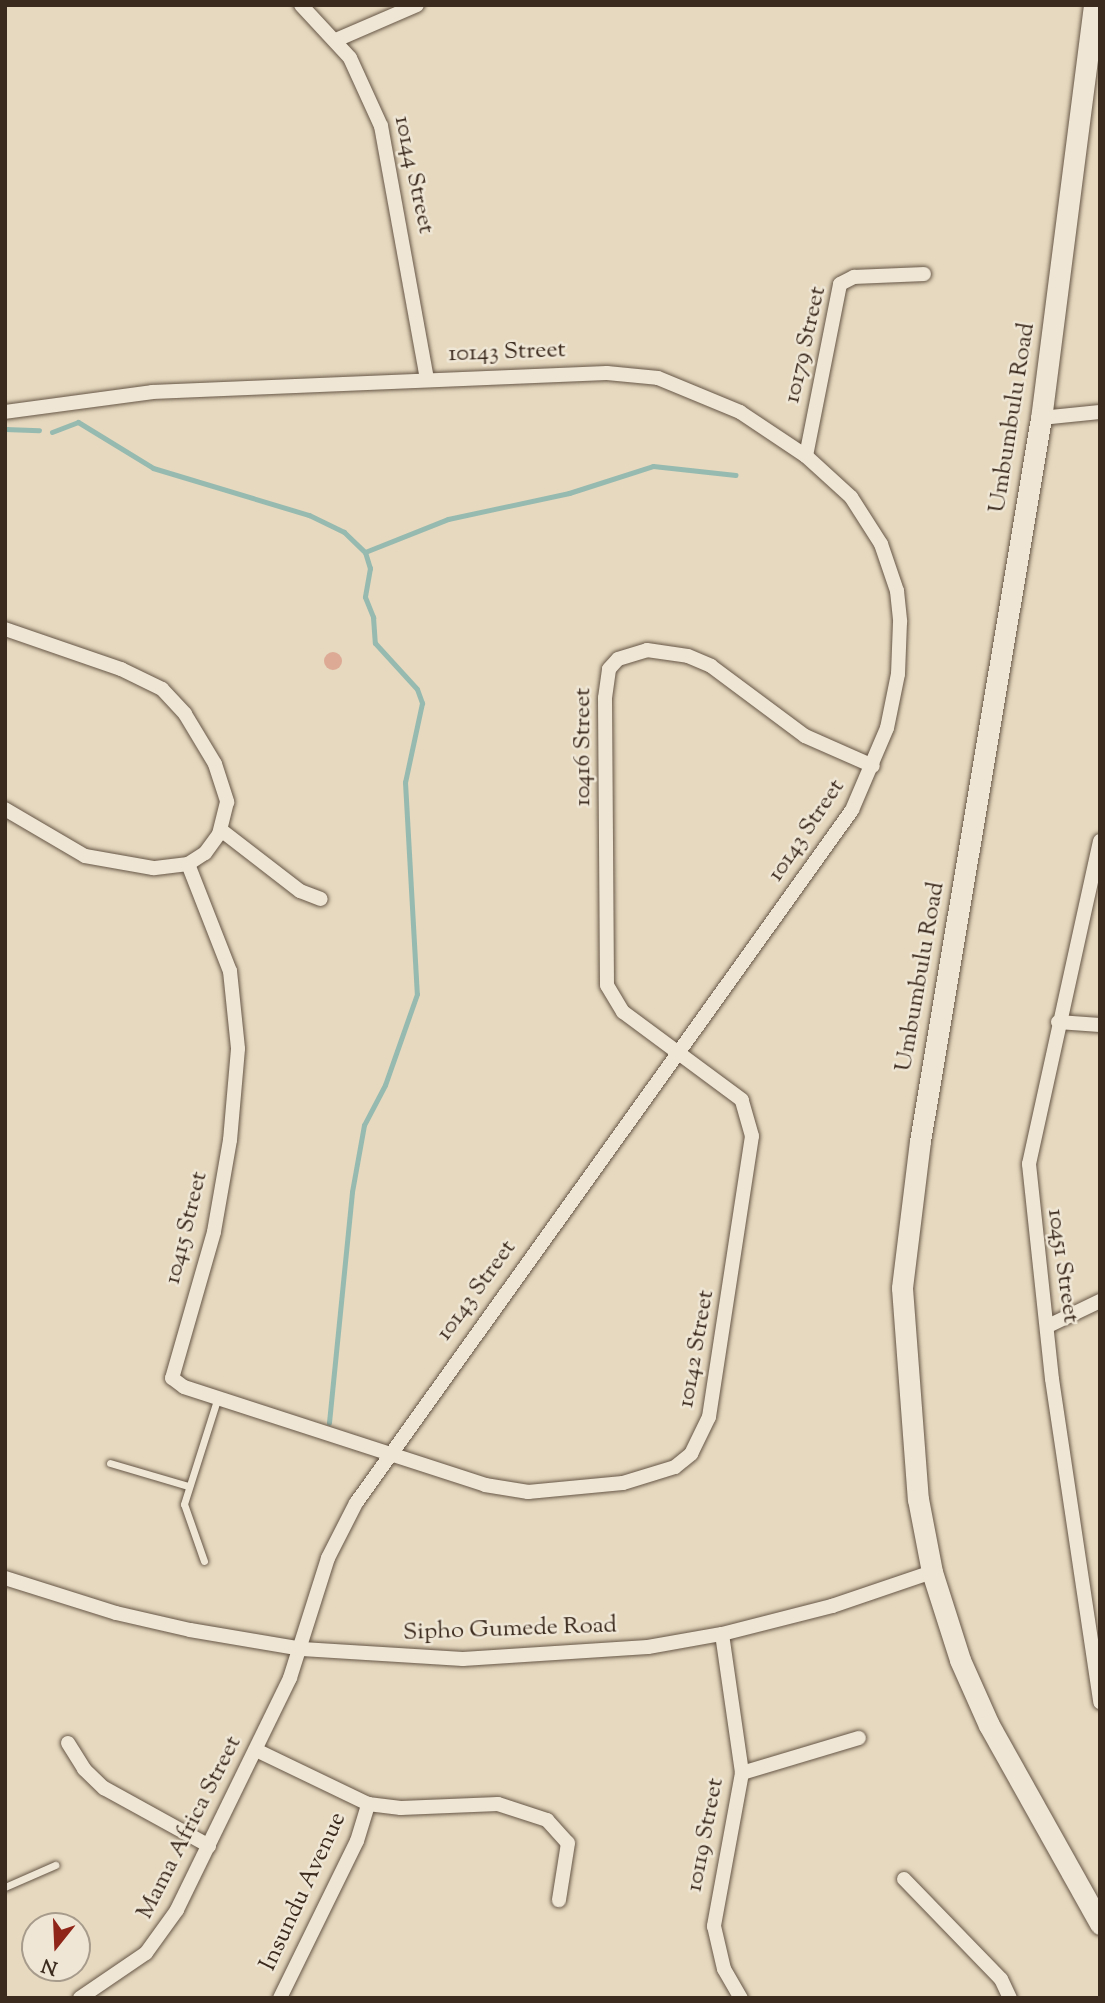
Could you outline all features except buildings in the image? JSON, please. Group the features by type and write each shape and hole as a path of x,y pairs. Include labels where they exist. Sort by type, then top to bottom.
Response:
{"main road":[{"name":"Umbumbulu Road","path":"1094,5 1041,418 908,1219 902,1288 905,1359 918,1499 932,1572 960,1660 989,1726 1100,1924"}],"street":[{"name":"10144 Street","path":"301,5 336,40 365,82 381,126 427,379"},
{"path":"336,40 417,5"},
{"name":"10179 Street","path":"806,456 840,284 854,277 924,274"},
{"name":"10143 Street","path":"5,412 152,392 607,373 658,378 712,397 806,456 852,496 881,544 897,591 898,674 873,766 835,836 390,1451 332,1550 302,1649"},
{"path":"1041,418 1100,412"},
{"path":"5,629 144,678 176,701 222,784 227,803 221,830 213,845 188,864 153,868 102,863 5,809"},
{"name":"10416 Street","path":"678,1054 623,1012 607,985 605,698 610,669 618,659 647,650 688,656 711,666 812,741 873,766"},
{"path":"221,830 300,891 321,899"},
{"name":"10451 Street","path":"1100,841 1058,1022 1029,1164 1048,1326 1100,1702"},
{"name":"10415 Street","path":"188,864 230,971 238,1049 230,1140 214,1231 171,1371 175,1382 390,1451"},
{"path":"1058,1022 1100,1025"},
{"name":"10142 Street","path":"390,1451 485,1485 528,1492 623,1483 675,1467 691,1454 709,1417 715,1395 752,1136 742,1100 678,1054"},
{"path":"1048,1326 1100,1301"},
{"name":"Sipho Gumede Road","path":"5,1578 116,1613 302,1649 463,1659 648,1647 722,1634 832,1606 932,1572"},
{"name":"10119 Street","path":"722,1634 742,1773 715,1906 716,1946 733,1995"},
{"name":"Mama Africa Street","path":"90,1995 154,1945 209,1846 302,1649"},
{"path":"742,1773 859,1738"},
{"path":"68,1744 84,1769 104,1788 209,1846"},
{"path":"256,1750 368,1804 401,1808 498,1804 547,1820 568,1843 559,1900"},
{"name":"Insundu Avenue","path":"280,1998 356,1841 368,1804"},
{"path":"904,1878 1001,1979 1010,1998"}],"lane":[{"path":"204,1561 183,1507 218,1397"},
{"path":"110,1463 188,1486"},
{"path":"5,1887 55,1865"}],"waterway":[{"path":"52,432 78,422 153,468 309,515 344,532 365,552 370,568 365,597 373,617 375,643 417,689 422,703 405,782 417,994 385,1085 364,1125 352,1192 329,1423"},
{"path":"5,429 39,430"},
{"path":"365,552 448,519 569,493 653,466 736,475"}]}
